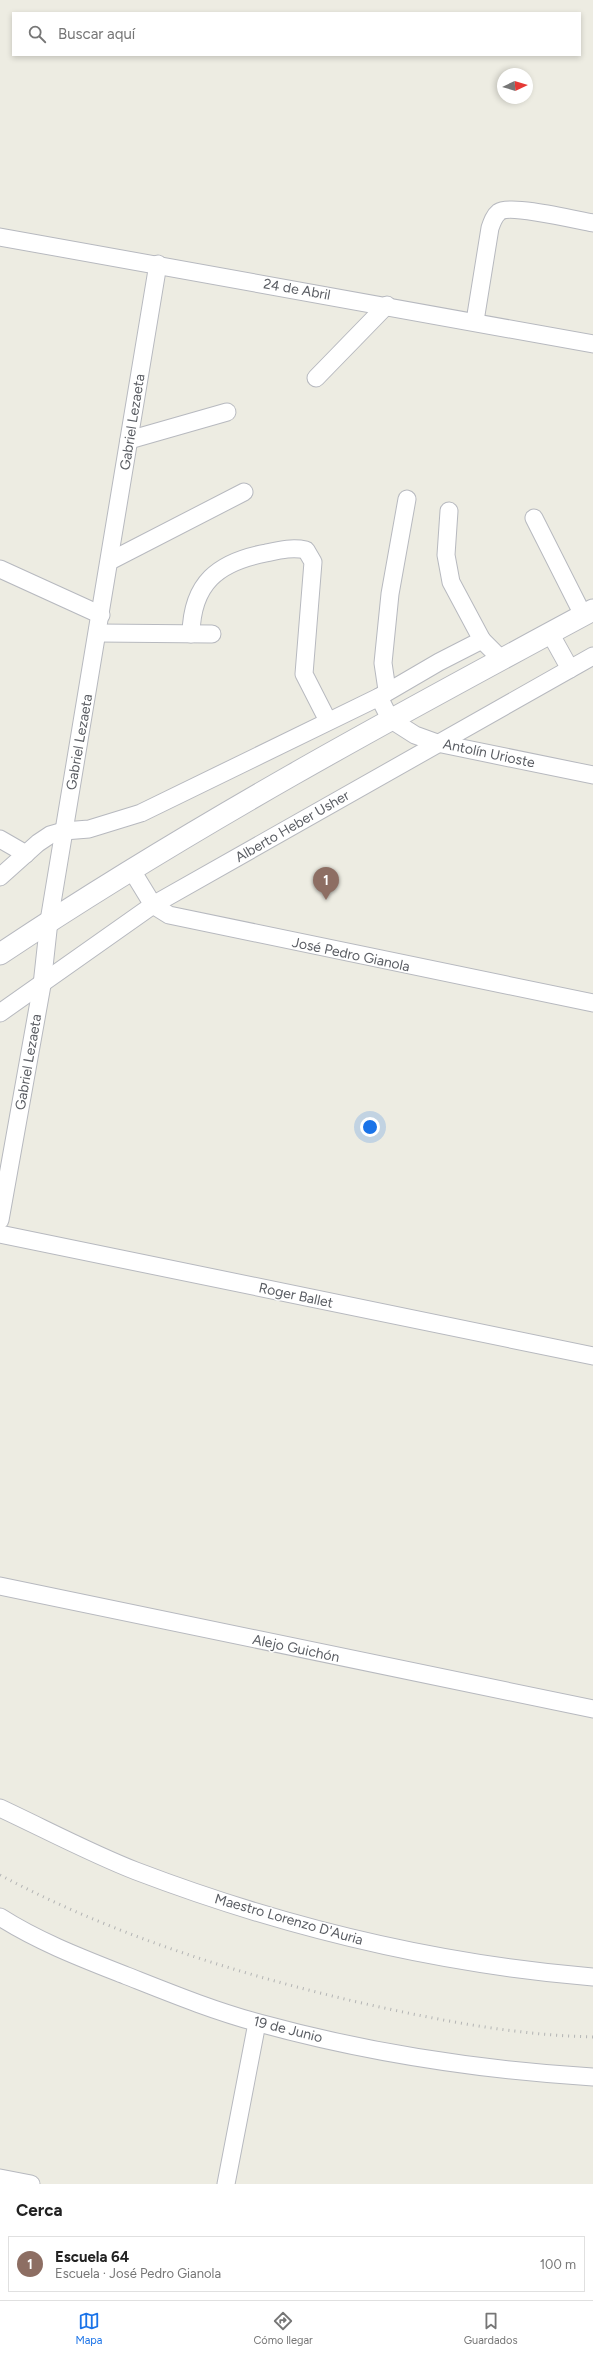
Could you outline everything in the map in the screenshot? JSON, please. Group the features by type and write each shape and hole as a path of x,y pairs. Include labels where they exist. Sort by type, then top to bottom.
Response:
{"street":[{"path":"475,321 490,228 494,218 499,212 506,209 526,211 593,223"},
{"name":"24 de Abril","path":"0,237 387,305 593,344"},
{"name":"Gabriel Lezaeta","path":"0,1220 42,985 49,921 110,561 158,264"},
{"path":"316,378 387,305"},
{"path":"129,440 227,412"},
{"path":"110,561 244,492"},
{"path":"390,719 383,693 383,663 390,594 407,499"},
{"path":"449,511 446,555 451,582 482,640 501,659"},
{"path":"0,954 131,869 390,719 588,612 534,518"},
{"path":"191,634 191,615 195,600 203,584 217,571 229,564 254,555 295,548 306,550 313,562 304,674 328,722"},
{"path":"0,569 101,615"},
{"path":"98,633 212,634"},
{"path":"550,633 570,669"},
{"path":"0,877 38,843 64,831 89,829 140,813 328,722 482,640"},
{"name":"Alberto Heber Usher","path":"0,1013 42,985 153,905 593,656"},
{"name":"Antolín Urioste","path":"390,719 415,735 437,743 593,775"},
{"path":"0,839 26,854"},
{"name":"José Pedro Gianola","path":"131,869 153,905 169,915 593,1004"},
{"name":"Roger Ballet","path":"0,1234 593,1356"},
{"name":"Alejo Guichón","path":"0,1586 593,1709"},
{"name":"Maestro Lorenzo D'Auria","path":"0,1808 134,1870 272,1918 441,1958 542,1973 593,1977"},
{"name":"19 de Junio","path":"0,1917 54,1946 258,2023 353,2044 446,2062 537,2074 593,2077"},
{"path":"226,2184 258,2023"},
{"path":"0,2178 31,2184"}],"railway":[{"path":"0,1875 85,1916 128,1933 217,1964 307,1990 412,2014 472,2025 532,2033 593,2037"}],"place":[{"name":"Escuela 64","path":"326,900"}]}
